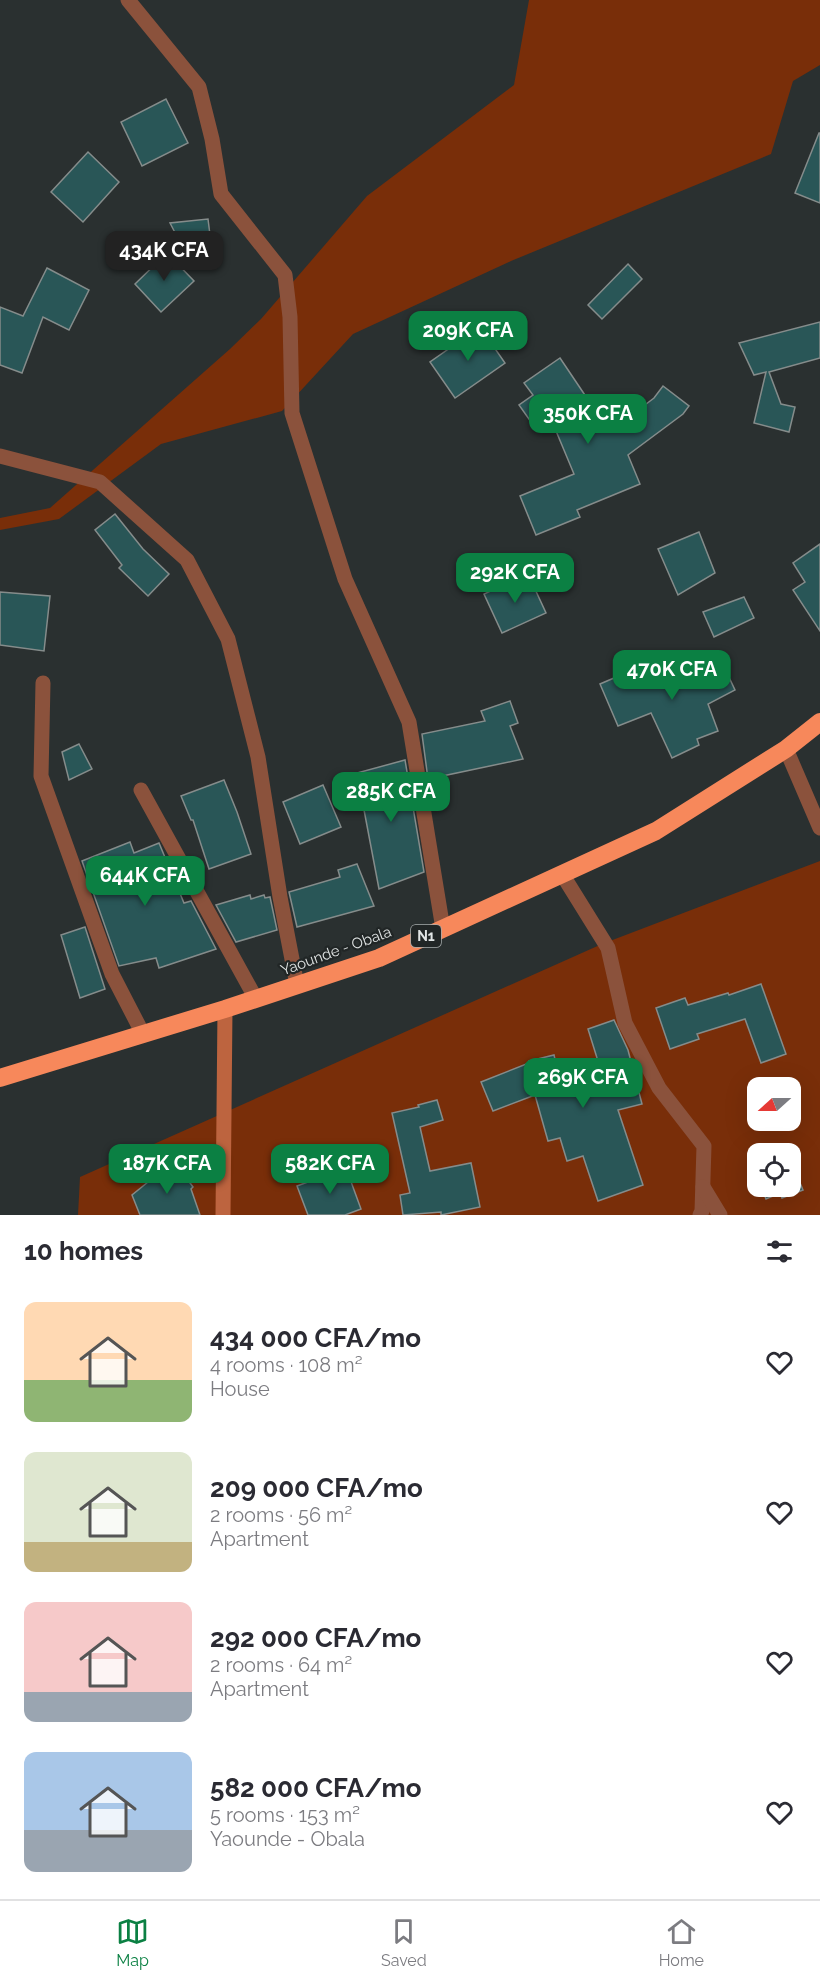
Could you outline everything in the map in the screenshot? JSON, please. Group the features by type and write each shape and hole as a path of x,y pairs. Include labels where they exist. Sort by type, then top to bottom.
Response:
{"highway":[{"name":"Yaounde - Obala","path":"0,1078 225,1009 379,958 656,831 786,749 820,722"}],"street":[{"path":"128,0 199,87 212,139 221,194 285,275 290,317 292,413 345,579 409,722 443,928"},
{"path":"0,456 100,482 187,560 228,639 258,757 280,897 297,985"},
{"path":"43,683 41,776 112,974 143,1034"},
{"path":"786,749 820,828"},
{"path":"141,790 256,999"},
{"path":"562,874 608,948 625,1023 659,1088 704,1146 700,1215"},
{"path":"223,1215 225,1009"},
{"path":"703,1186 720,1215"}],"shaded area":[{"path":"529,0 820,0 820,65 793,81 771,154 511,261 353,334 282,411 161,444 59,519 0,530 0,518 50,508 261,319 367,196 514,85"},
{"path":"820,861 820,1215 78,1215 80,1177 602,944"}],"building":[{"path":"166,99 188,143 142,166 121,122"},
{"path":"820,133 820,203 795,193"},
{"path":"88,152 119,182 83,222 51,192"},
{"path":"208,219 211,243 182,246 170,223"},
{"path":"167,253 194,281 161,312 135,284"},
{"path":"628,264 642,279 602,319 588,305"},
{"path":"47,268 89,290 69,330 43,317 22,373 0,365 0,307 23,316"},
{"path":"820,322 820,358 769,372 781,404 795,407 789,432 754,423 766,372 754,375 739,343"},
{"path":"480,327 505,363 455,398 430,362"},
{"path":"560,358 601,419 611,415 616,427 654,398 663,386 689,406 683,414 628,455 640,484 577,510 580,517 536,535 520,496 574,474 551,419 536,429 519,405 533,395 524,383"},
{"path":"115,514 143,549 169,574 148,596 119,568 122,565 95,530"},
{"path":"699,532 715,573 678,595 658,549"},
{"path":"820,544 820,631 793,590 805,582 793,563"},
{"path":"528,574 546,613 502,633 484,594"},
{"path":"0,592 50,596 44,651 0,645"},
{"path":"744,597 754,618 714,637 703,612"},
{"path":"717,652 735,690 708,704 718,731 697,739 699,745 672,758 651,713 618,726 600,684 628,672 632,682 665,666 669,675"},
{"path":"510,701 518,723 510,726 523,759 428,779 422,734 485,721 481,711"},
{"path":"79,744 92,769 69,780 62,752"},
{"path":"405,760 424,872 379,889 357,773"},
{"path":"224,780 251,854 209,869 193,820 181,796"},
{"path":"323,785 341,827 300,844 283,802"},
{"path":"130,842 134,853 159,843 184,903 191,901 216,949 159,968 156,958 119,966 82,861"},
{"path":"357,864 374,906 297,927 289,892 340,877 338,870"},
{"path":"250,895 251,899 264,895 265,898 270,897 277,930 236,942 216,905"},
{"path":"85,927 105,989 80,998 61,935"},
{"path":"761,984 786,1054 761,1063 745,1019 697,1034 699,1039 670,1049 656,1008 685,998 688,1005"},
{"path":"614,1020 628,1050 642,1104 618,1110 643,1185 598,1201 583,1156 567,1161 560,1138 548,1141 535,1095 493,1111 481,1082 529,1063 529,1061 554,1055 561,1085 602,1074 588,1029"},
{"path":"437,1100 443,1120 420,1127 430,1171 471,1163 480,1207 441,1215 441,1212 403,1215 400,1195 410,1193 392,1113"},
{"path":"174,1161 193,1187 191,1189 200,1215 140,1215 132,1195"},
{"path":"346,1168 361,1209 345,1215 308,1215 297,1186"}]}
